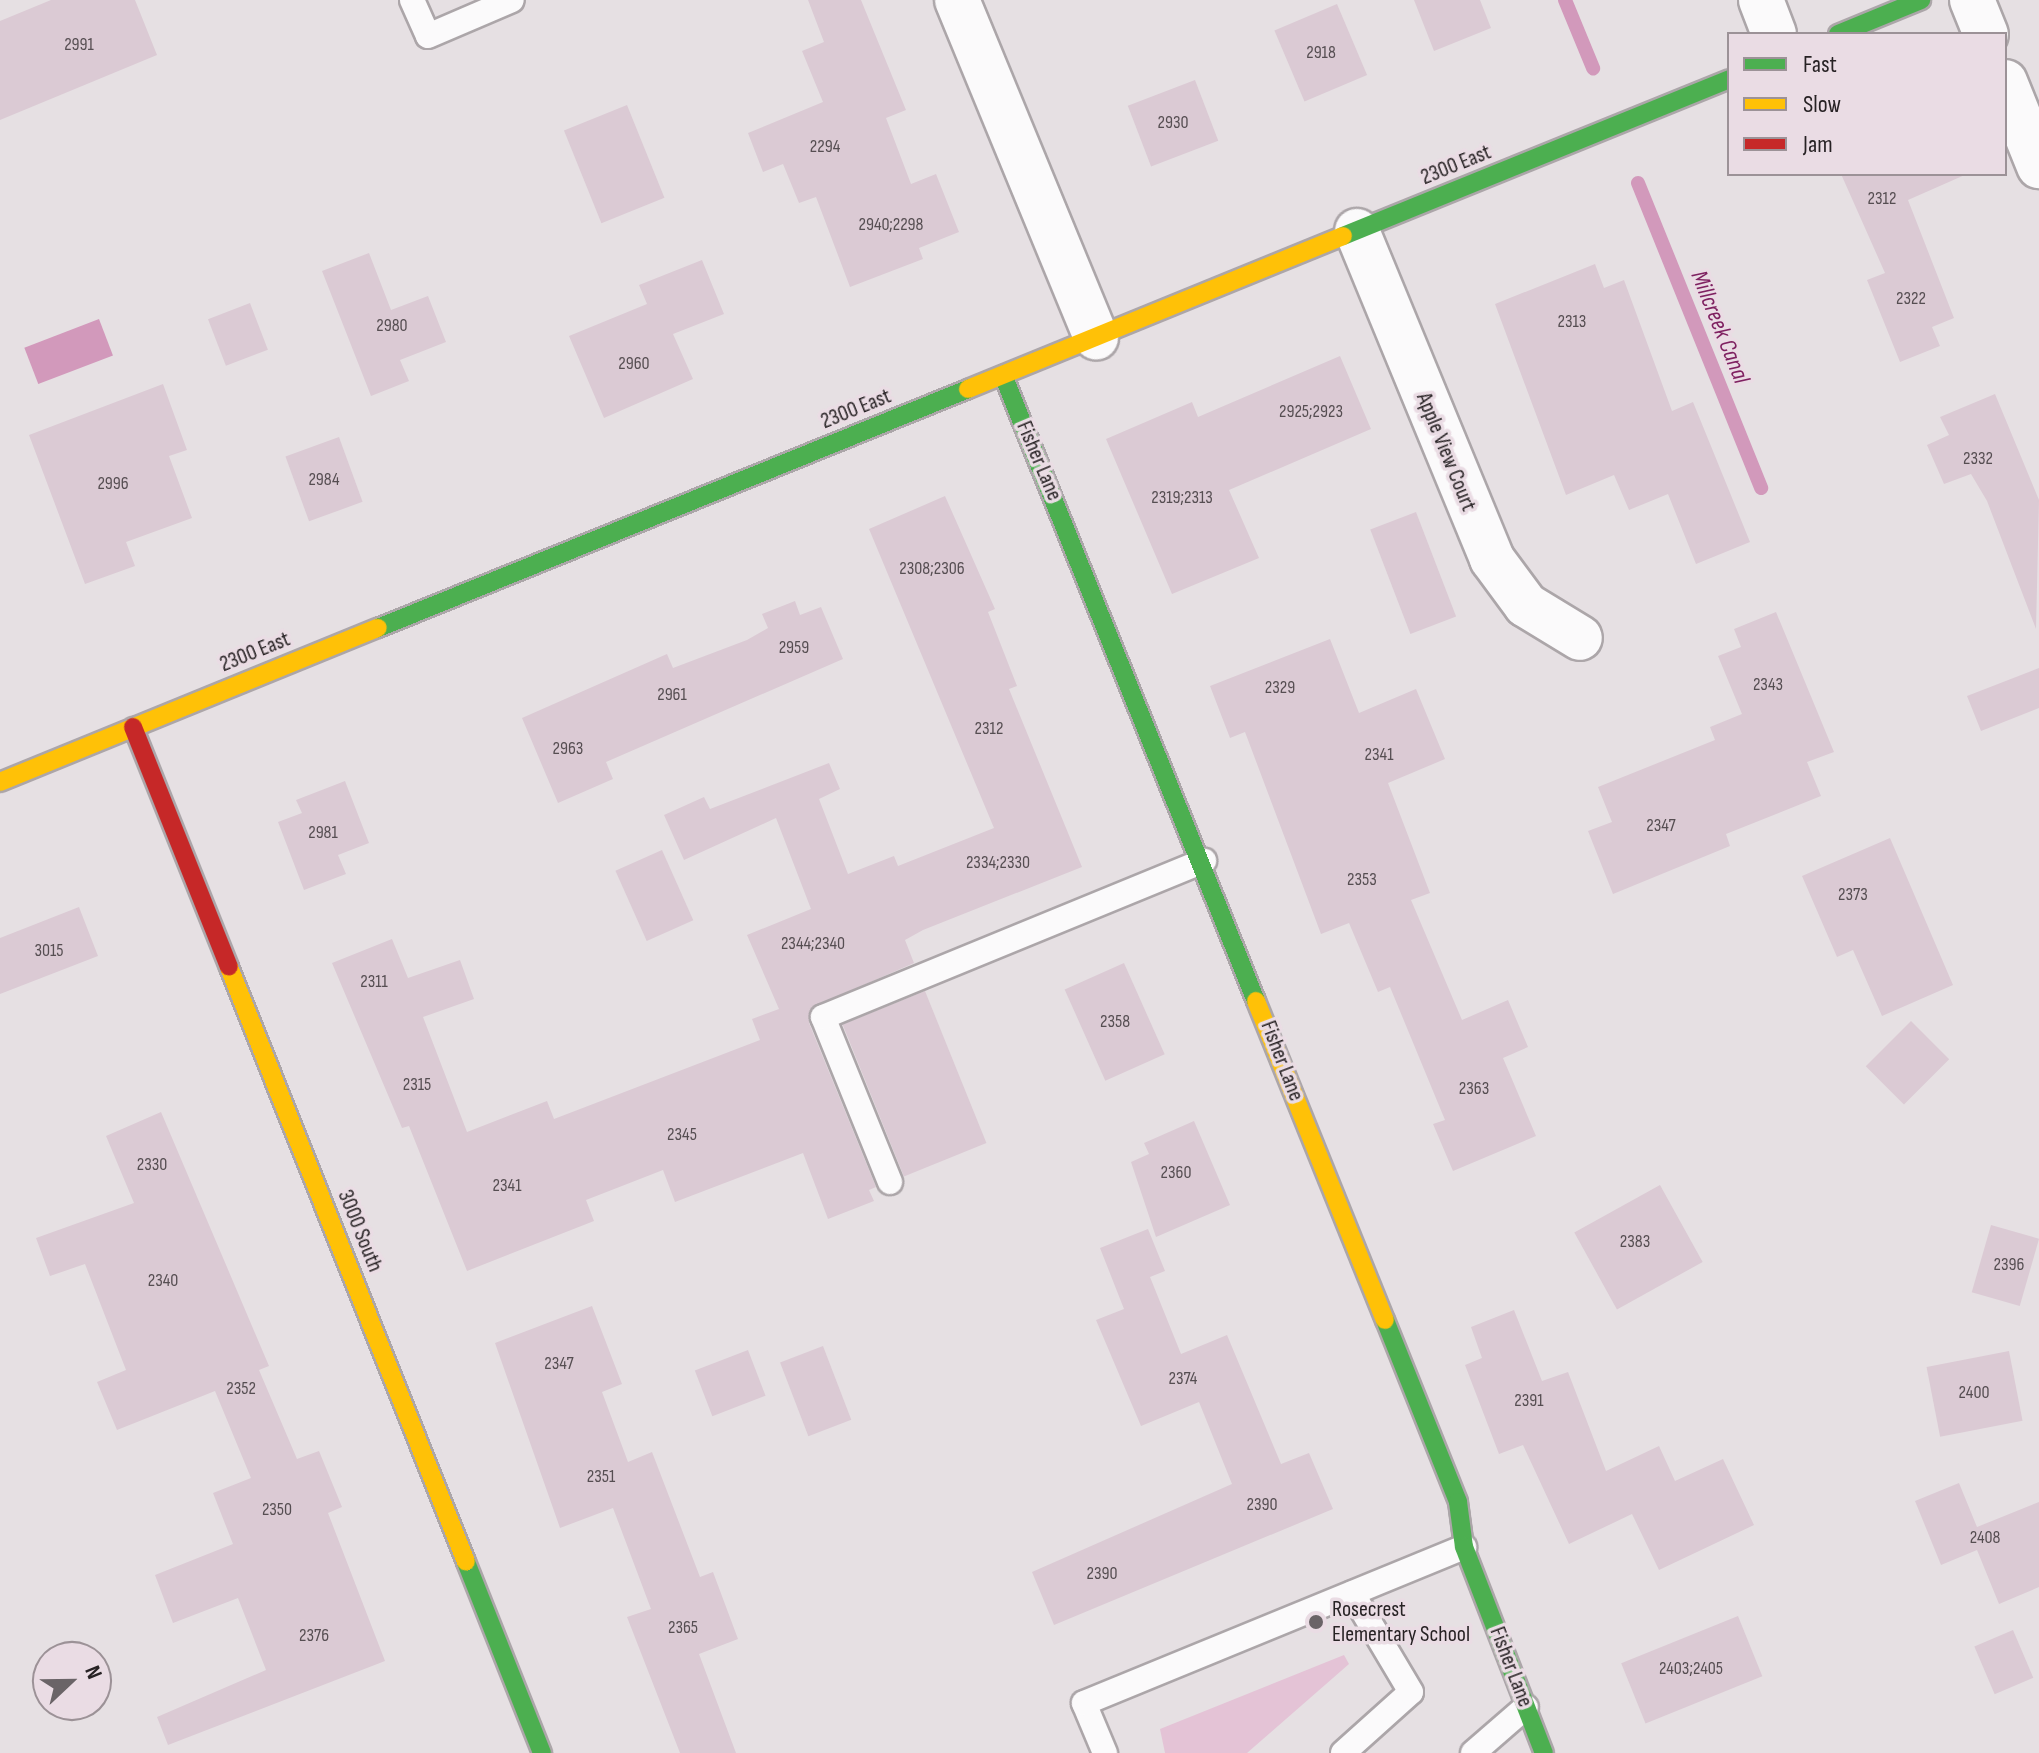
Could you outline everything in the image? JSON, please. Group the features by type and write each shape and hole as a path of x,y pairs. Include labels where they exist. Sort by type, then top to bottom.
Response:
{"street":[{"path":"957,0 1096,338"},
{"path":"1761,0 1773,32"},
{"path":"1843,32 1921,0"},
{"path":"1972,0 1985,32"},
{"name":"2300 East","path":"0,782 1727,80"},
{"path":"2007,87 2039,166"},
{"name":"Apple View Court","path":"1357,231 1492,559 1526,605 1580,638"},
{"name":"Fisher Lane","path":"1003,375 1204,861 1458,1502 1464,1547 1544,1753"},
{"name":"3000 South","path":"133,727 542,1753"}],"lane":[{"path":"412,0 428,36 512,0"},
{"path":"890,1182 823,1017 1204,861"},
{"path":"1105,1753 1084,1703 1464,1547"},
{"path":"1343,1753 1411,1692 1352,1593"},
{"path":"1473,1753 1526,1707"}],"shaded area":[{"path":"99,319 113,355 38,384 24,348"},
{"path":"1344,1655 1349,1664 1247,1753 1165,1753 1160,1729"}],"building":[{"path":"51,0 135,0 157,55 0,120 0,21"},
{"path":"808,0 861,0 906,110 886,118 911,184 936,174 959,232 919,248 923,259 850,287 816,197 799,203 783,164 763,172 748,133 823,102 802,51 824,42"},
{"path":"1414,0 1480,0 1491,28 1434,51"},
{"path":"1337,4 1367,75 1304,101 1274,31"},
{"path":"1195,80 1218,141 1151,166 1128,106"},
{"path":"627,105 664,198 601,223 564,130"},
{"path":"1842,176 1962,176 1908,200 1954,318 1932,327 1940,346 1900,362 1867,280 1885,273"},
{"path":"369,253 391,310 428,296 446,342 400,360 409,381 371,396 322,271"},
{"path":"702,260 724,314 673,334 693,379 604,418 569,336 647,304 639,285"},
{"path":"1595,264 1604,288 1624,280 1672,411 1693,402 1750,542 1696,564 1668,494 1629,510 1614,475 1566,495 1495,304"},
{"path":"250,303 268,350 226,366 208,319"},
{"path":"1340,356 1371,429 1229,490 1259,558 1172,594 1106,439 1192,402 1198,417"},
{"path":"163,384 187,450 169,456 192,518 126,542 135,566 85,584 29,435"},
{"path":"1995,394 2039,500 2036,629 1987,501 1971,474 1944,484 1927,445 1949,435 1940,417"},
{"path":"339,437 363,502 309,521 285,456"},
{"path":"945,496 995,609 988,612 1017,686 1009,689 1082,867 923,930 905,940 914,963 811,1008 809,1023 876,1187 869,1190 874,1201 828,1219 803,1153 675,1202 663,1170 586,1200 594,1221 467,1271 409,1126 402,1128 332,963 392,939 408,978 460,960 474,999 423,1017 467,1132 547,1101 554,1119 760,1040 752,1019 779,1009 747,935 811,909 776,818 684,860 664,815 704,797 710,809 829,763 840,789 819,799 848,874 894,856 898,866 994,828 869,529"},
{"path":"1416,512 1456,617 1410,634 1370,530"},
{"path":"795,601 800,615 821,607 843,659 606,762 613,779 558,803 522,718 667,654 673,668 747,640 768,628 762,614"},
{"path":"1776,612 1834,752 1807,762 1821,796 1726,834 1730,846 1613,894 1588,831 1612,822 1598,787 1715,740 1710,727 1742,714 1718,656 1741,647 1734,629"},
{"path":"1330,639 1359,713 1416,689 1445,759 1388,783 1430,893 1411,900 1462,1020 1508,1000 1528,1047 1503,1058 1536,1136 1453,1171 1433,1124 1445,1120 1390,987 1378,992 1349,923 1321,934 1245,732 1230,738 1210,686"},
{"path":"2039,668 2039,708 1981,731 1967,696"},
{"path":"345,781 369,843 338,855 346,874 304,890 278,822 302,813 296,800"},
{"path":"1890,838 1953,985 1882,1016 1853,950 1837,957 1802,876"},
{"path":"662,850 693,920 647,941 615,871"},
{"path":"79,907 98,956 0,994 0,938"},
{"path":"1124,963 1165,1054 1105,1081 1065,989"},
{"path":"925,991 986,1143 904,1176 842,1024"},
{"path":"1911,1021 1949,1059 1904,1104 1866,1066"},
{"path":"161,1112 269,1366 259,1370 297,1459 319,1451 342,1507 328,1513 385,1661 168,1745 157,1717 266,1670 238,1598 173,1623 155,1575 233,1544 213,1493 251,1478 215,1391 117,1430 97,1382 126,1370 85,1264 50,1276 36,1238 134,1203 106,1136"},
{"path":"1194,1121 1230,1205 1156,1237 1131,1162 1149,1154 1144,1143"},
{"path":"1660,1185 1703,1262 1617,1309 1574,1233"},
{"path":"1991,1225 2039,1239 2020,1306 1972,1292"},
{"path":"1148,1229 1165,1271 1150,1277 1181,1354 1227,1335 1281,1464 1309,1453 1333,1509 1054,1625 1032,1572 1232,1484 1199,1402 1141,1426 1096,1320 1124,1309 1100,1248"},
{"path":"592,1306 622,1384 602,1392 628,1462 652,1452 700,1577 713,1572 738,1639 699,1654 736,1753 680,1753 627,1617 651,1609 613,1508 560,1528 495,1343"},
{"path":"1514,1310 1542,1381 1568,1372 1606,1471 1659,1446 1675,1481 1723,1459 1754,1525 1659,1570 1632,1514 1569,1544 1523,1445 1499,1454 1465,1365 1482,1358 1471,1327"},
{"path":"823,1346 851,1420 808,1436 780,1362"},
{"path":"748,1350 766,1396 712,1416 695,1370"},
{"path":"2009,1351 2023,1421 1940,1437 1927,1367"},
{"path":"1959,1483 1977,1527 2039,1502 2039,1587 1999,1604 1977,1550 1941,1565 1915,1501"},
{"path":"1738,1616 1762,1676 1646,1723 1621,1663"},
{"path":"2013,1630 2033,1678 1995,1694 1974,1646"}],"waterway":[{"name":"Millcreek Canal","path":"1565,0 1593,68"},
{"name":"Millcreek Canal","path":"1638,183 1761,488"}],"traffic: fast":[{"path":"1843,32 1921,0"},
{"path":"1343,236 1727,80"},
{"path":"1003,375 1256,1001"},
{"path":"378,628 968,389"},
{"path":"1385,1320 1458,1502 1464,1547 1544,1753"},
{"path":"466,1562 542,1753"}],"traffic: slow":[{"path":"968,389 1343,236"},
{"path":"0,782 378,628"},
{"path":"229,967 466,1562"},
{"path":"1256,1001 1385,1320"}],"traffic: jam":[{"path":"133,727 229,967"}],"place":[{"name":"Rosecrest Elementary School","path":"1316,1622"}]}
